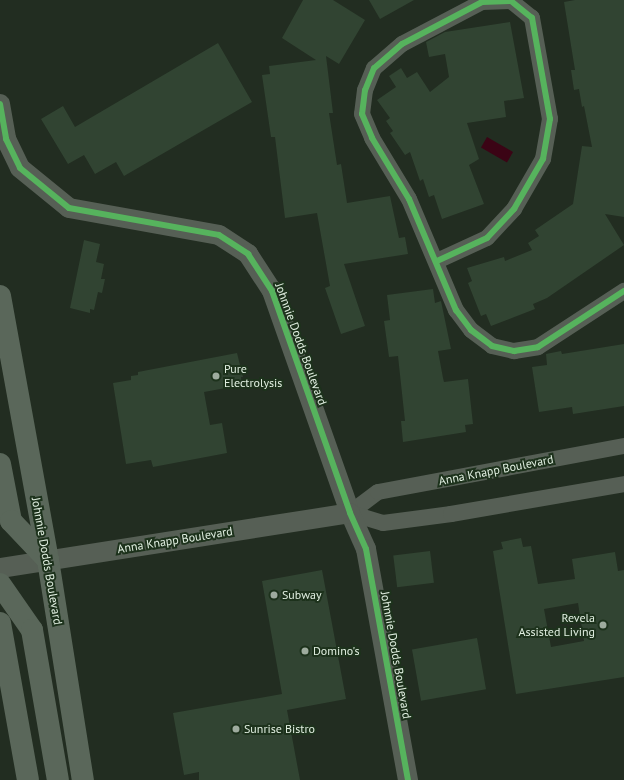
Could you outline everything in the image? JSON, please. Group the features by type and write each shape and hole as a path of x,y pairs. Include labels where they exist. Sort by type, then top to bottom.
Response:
{"highway":[{"name":"Johnnie Dodds Boulevard","path":"0,296 48,560 83,780"},
{"path":"0,464 11,521 48,560"},
{"path":"0,584 32,630 58,780"},
{"path":"0,623 28,780"}],"street":[{"path":"437,261 487,238 514,210 543,159 550,119 532,18 511,1 482,2 402,44 374,68 365,90 362,114 370,132 409,199 437,261 456,310 471,330 492,346 514,351 538,346 624,291"},
{"name":"Johnnie Dodds Boulevard","path":"0,104 6,139 20,168 69,208 219,235 248,254 272,291 350,513 366,549 408,780"},
{"name":"Anna Knapp Boulevard","path":"350,513 378,492 624,446"},
{"name":"Anna Knapp Boulevard","path":"0,568 350,513 383,523 454,514 624,484"}],"shaded area":[{"path":"487,137 513,152 507,162 481,147"}],"building":[{"path":"303,0 333,0 365,20 339,64 326,56 333,113 329,113 337,165 341,164 347,203 390,196 399,238 405,237 408,254 344,264 365,326 341,334 325,288 330,286 317,213 285,218 275,137 271,137 262,75 270,74 269,66 316,60 282,38"},
{"path":"369,0 414,0 380,19"},
{"path":"575,0 624,0 624,217 605,214 624,245 547,298 533,304 535,309 491,326 486,314 481,316 468,283 472,281 467,268 504,257 505,261 532,250 528,243 539,236 535,230 573,204 582,146 592,147 584,106 582,107 579,89 574,90 571,70 575,70 564,2"},
{"path":"510,22 524,98 504,101 506,117 467,123 479,159 469,165 484,204 442,219 434,195 429,197 423,179 420,181 410,152 405,155 390,133 393,131 386,121 390,118 377,100 396,87 389,76 401,68 407,78 417,72 430,92 449,77 445,54 429,57 426,42 445,32"},
{"path":"218,43 252,102 124,176 116,162 95,174 84,155 68,164 41,119 63,106 75,127"},
{"path":"84,240 100,244 96,262 104,264 101,279 105,279 102,293 98,292 94,310 90,309 90,313 70,308"},
{"path":"433,289 435,303 441,301 451,349 438,351 444,382 468,379 473,424 465,425 466,432 403,442 401,421 405,421 398,356 389,357 384,321 390,320 387,295"},
{"path":"624,344 624,406 573,414 572,407 539,412 532,367 547,365 546,354 561,351 562,354"},
{"path":"237,353 243,377 241,377 242,385 204,392 210,425 222,423 227,453 153,467 151,460 126,464 113,383 131,380 131,376 138,375 138,372"},
{"name":"Revela Assisted Living","path":"521,538 523,547 531,546 538,584 575,579 572,559 615,552 618,571 624,570 624,677 516,694 493,551 503,549 501,542","holes":["578,603 584,641 551,647 544,609"]},
{"path":"430,551 434,583 397,587 393,556"},
{"path":"322,570 346,699 287,710 300,780 199,780 199,772 184,775 173,713 282,694 262,581"},
{"path":"477,638 486,689 421,701 412,649"}],"cycle path":[{"path":"437,261 487,238 514,209 543,159 550,119 532,18 511,1 482,2 402,44 374,68 365,90 362,114 372,138 409,199 456,310 471,330 492,346 514,351 538,347 624,291"},
{"path":"0,104 6,139 20,168 69,208 219,235 248,254 272,291 350,513 366,549 408,780"}],"place":[{"name":"Pure Electrolysis","path":"216,376"},
{"name":"Subway","path":"274,595"},
{"name":"Revela Assisted Living","path":"603,625"},
{"name":"Domino's","path":"305,651"},
{"name":"Sunrise Bistro","path":"236,729"}]}
